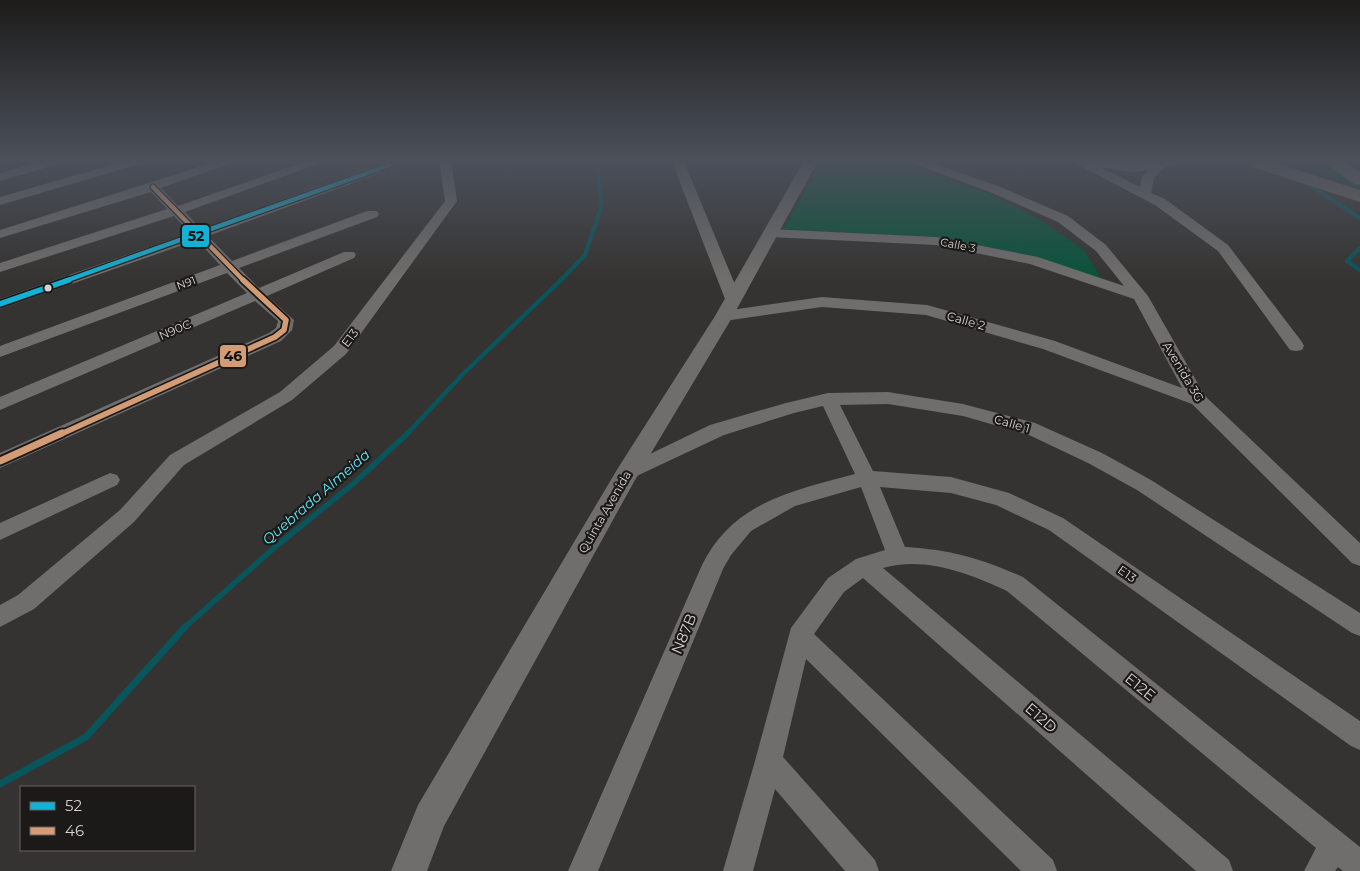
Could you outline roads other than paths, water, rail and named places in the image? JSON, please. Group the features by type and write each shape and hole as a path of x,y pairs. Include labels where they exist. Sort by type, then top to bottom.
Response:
{"street":[{"path":"4,200 26,226"},
{"path":"0,234 114,200"},
{"path":"0,461 275,337 284,330 286,320 257,295 165,200"},
{"path":"0,268 208,200"},
{"path":"0,304 294,200"},
{"name":"E13","path":"177,460 286,396 340,350 451,200"},
{"path":"694,200 729,308"},
{"name":"Quinta Avenida","path":"409,871 430,817 626,474 729,308 789,200"},
{"path":"1018,200 1063,219"},
{"path":"1156,200 1223,248 1296,346"},
{"name":"N91","path":"0,352 372,214"},
{"name":"Avenida 3G","path":"1063,219 1101,248 1140,296 1198,400 1360,558"},
{"name":"Calle 3","path":"770,233 936,240 1032,260 1140,296"},
{"name":"N90C","path":"0,404 350,255"},
{"name":"Calle 2","path":"729,308 822,302 927,310 1049,345 1198,400"},
{"path":"738,871 769,760 799,636 836,586 864,565 898,555 867,478 828,399"},
{"name":"Calle 1","path":"626,474 717,430 792,407 828,399 898,400 963,410 1035,430 1095,458 1144,485 1360,626"},
{"path":"0,617 26,602 127,516 177,460"},
{"name":"E13","path":"867,478 951,485 1002,500 1056,524 1360,737"},
{"name":"N87B","path":"583,871 713,565 723,548 744,525 789,500 867,478"},
{"path":"0,532 110,480"},
{"name":"E12E","path":"898,555 940,558 958,562 977,567 1015,584 1333,846 1360,866"},
{"name":"E12D","path":"864,565 1218,871"},
{"path":"799,636 1042,871"},
{"path":"769,760 864,871"},
{"path":"1318,871 1333,846"}],"waterway":[{"name":"Quebrada Almeida","path":"561,280 585,255 602,205 601,200"},
{"path":"1332,200 1360,218"},
{"path":"1360,248 1347,261 1360,270"},
{"name":"Quebrada Almeida","path":"407,434 463,374 561,280"},
{"name":"Quebrada Almeida","path":"184,628 274,548 353,484 407,434"},
{"name":"Quebrada Almeida","path":"0,784 86,737 184,628"}]}
